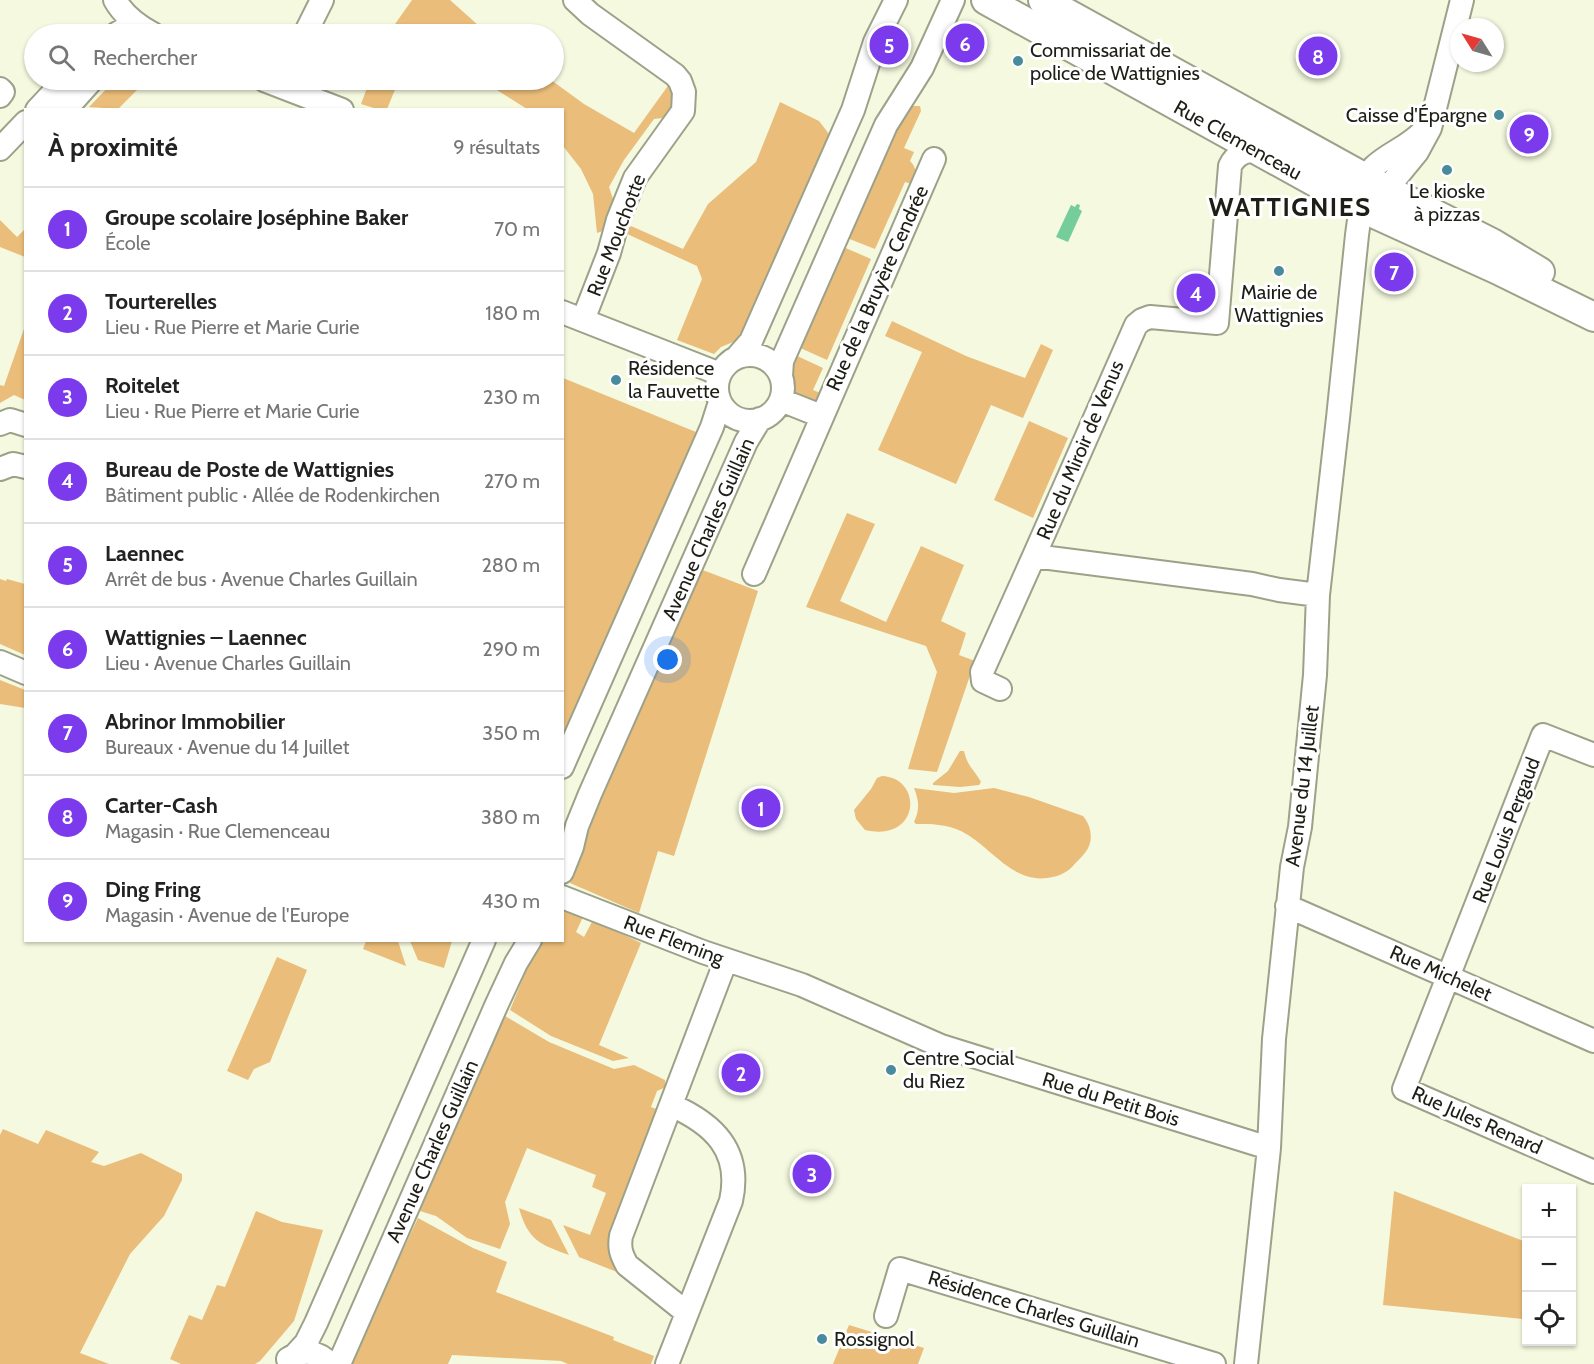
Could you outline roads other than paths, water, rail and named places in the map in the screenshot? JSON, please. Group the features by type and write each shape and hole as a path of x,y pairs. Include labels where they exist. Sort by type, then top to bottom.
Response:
{"main road":[{"name":"Rue Clemenceau","path":"986,0 1364,209 1594,315"},
{"name":"Rue Clemenceau","path":"1043,0 1376,184 1502,249 1560,284 1594,315"}],"street":[{"path":"115,0 130,24"},
{"path":"310,24 322,0"},
{"name":"Rue Mouchotte","path":"573,316 609,253 618,220 635,178 681,117 685,99 683,87 675,75 590,14 575,0"},
{"path":"896,0 871,52 853,110 751,342 727,364 720,374 717,390 720,402 736,418 748,421 760,419 773,412 781,400 782,361 886,125 922,68 953,0"},
{"path":"1376,184 1379,160 1412,142 1424,132 1428,125 1439,93 1462,0"},
{"path":"0,89 3,92 0,96"},
{"path":"39,108 56,90"},
{"path":"67,108 83,90"},
{"path":"296,90 337,108"},
{"path":"0,148 24,124"},
{"name":"Rue du Miroir de Venus","path":"1256,150 1241,153 1235,157 1230,170 1217,323 1150,317 1136,325 1034,556 1252,584 1318,595"},
{"name":"Rue de la Bruyère Cendrée","path":"754,574 934,159"},
{"name":"Avenue du 14 Juillet","path":"1246,1364 1269,1148 1272,1061 1287,906 1303,805 1315,675 1318,595 1357,235 1359,220 1364,209 1361,194 1376,184"},
{"path":"573,316 720,374"},
{"path":"737,357 753,354 763,357 776,366 781,376"},
{"name":"Rue de la Bruyère Cendrée","path":"781,400 821,416"},
{"name":"Avenue Charles Guillain","path":"564,762 712,428 720,402"},
{"name":"Avenue Charles Guillain","path":"564,866 584,809 746,442 760,419"},
{"path":"0,424 10,420 24,424"},
{"path":"0,469 13,464 24,467"},
{"path":"1000,690 983,681 982,672 1034,556"},
{"path":"0,662 24,672"},
{"name":"Rue Louis Pergaud","path":"1449,976 1543,735 1594,755"},
{"name":"Rue Fleming","path":"564,898 726,960 787,980"},
{"name":"Rue Michelet","path":"1287,906 1594,1041"},
{"name":"Avenue Charles Guillain","path":"289,1359 310,1337 483,942"},
{"name":"Avenue Charles Guillain","path":"339,1364 496,1006 516,963 529,942"},
{"path":"687,1314 627,1265 619,1246 726,960"},
{"name":"Rue Jules Renard","path":"1449,976 1404,1089 1594,1172"},
{"name":"Rue du Petit Bois","path":"787,980 941,1046 1269,1148"},
{"path":"667,1364 731,1201 735,1175 726,1148 713,1131 700,1119 671,1105"},
{"name":"Résidence Charles Guillain","path":"886,1316 900,1269 1214,1364"},
{"path":"289,1359 305,1352 315,1353 330,1364"}],"place":[{"name":"Wattignies – Laennec","path":"965,43"},
{"name":"Laennec","path":"889,45"},
{"name":"Carter-Cash","path":"1318,56"},
{"name":"Commissariat de police de Wattignies","path":"1018,61"},
{"name":"Caisse d'Épargne","path":"1499,115"},
{"name":"Ding Fring","path":"1529,134"},
{"name":"Le kioske à pizzas","path":"1447,170"},
{"name":"Mairie de Wattignies","path":"1279,271"},
{"name":"Abrinor Immobilier","path":"1394,272"},
{"name":"Bureau de Poste de Wattignies","path":"1196,293"},
{"name":"Résidence la Fauvette","path":"616,380"},
{"name":"Groupe scolaire Joséphine Baker","path":"761,808"},
{"name":"Centre Social du Riez","path":"891,1070"},
{"name":"Tourterelles","path":"741,1073"},
{"name":"Roitelet","path":"812,1174"},
{"name":"Rossignol","path":"822,1339"}],"district":[{"name":"WATTIGNIES","path":"1290,207"}]}
